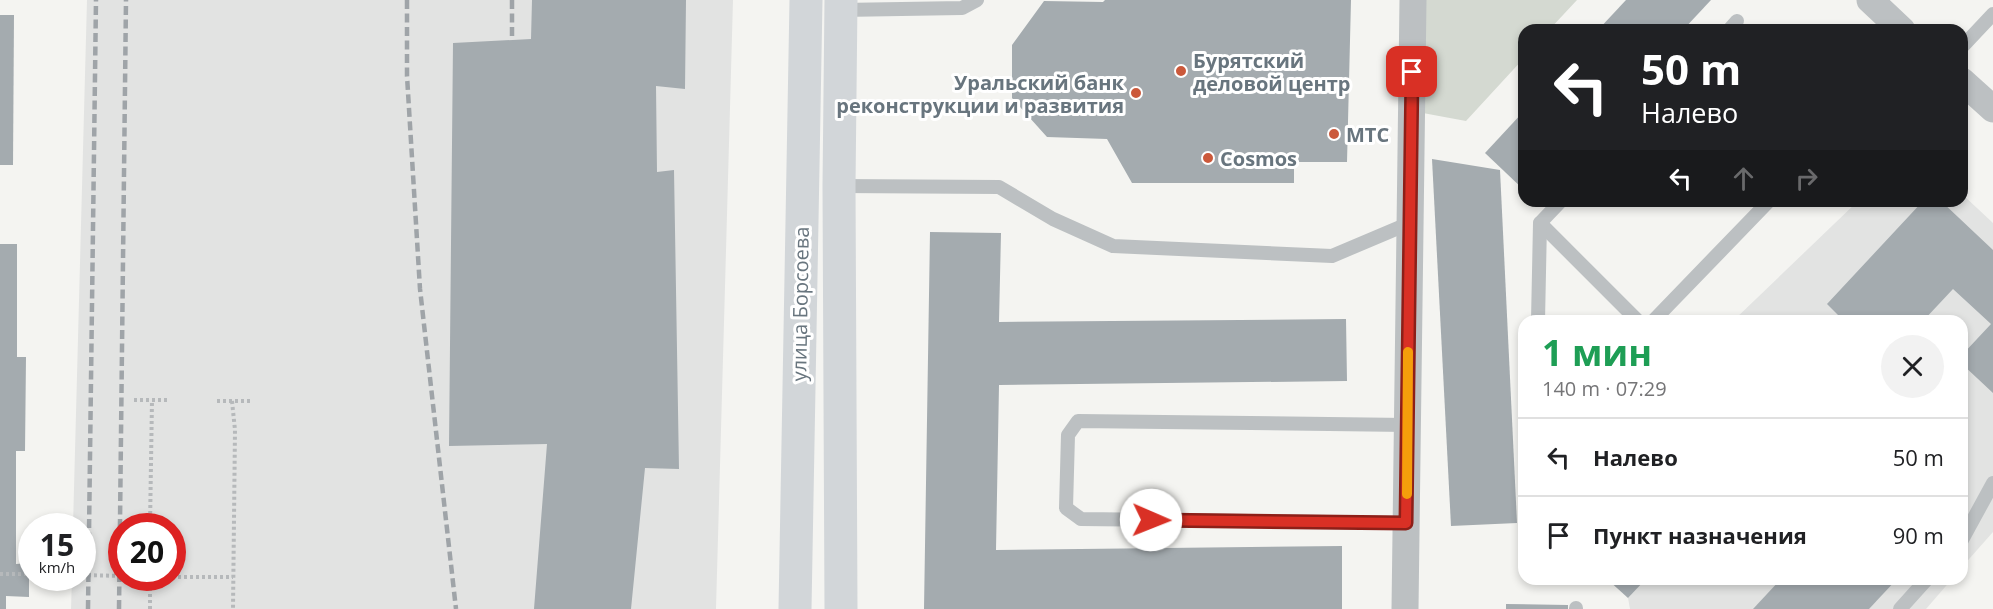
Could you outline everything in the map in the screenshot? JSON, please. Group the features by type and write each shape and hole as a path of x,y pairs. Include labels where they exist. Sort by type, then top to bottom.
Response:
{"main road":[{"name":"улица Борсоева","path":"795,609 806,0"},
{"name":"улица Борсоева","path":"841,5 839,186 841,609"}],"street":[{"path":"1870,0 1896,24"},
{"path":"1405,609 1410,223 1417,4"},
{"path":"1968,86 1993,109"}],"lane":[{"path":"841,5 962,8 977,0"},
{"path":"1968,41 1993,14"},
{"path":"839,186 999,187 1053,219 1113,246 1332,256 1410,223"},
{"path":"1538,315 1540,223 1555,207"},
{"path":"1659,315 1763,207"},
{"path":"1540,223 1632,315"},
{"path":"1406,523 1081,519 1066,508 1068,435 1078,421 1407,425"},
{"path":"1968,529 1993,483"},
{"path":"1900,609 1922,585"}],"path":[{"path":"134,400 169,400"},
{"path":"150,513 152,400"},
{"path":"217,401 251,401"},
{"path":"232,401 235,430 233,609"},
{"path":"0,574 18,574"},
{"path":"186,577 233,578"},
{"path":"150,591 150,609"}],"shaded area":[{"path":"87,0 733,0 716,609 71,609 72,591 96,591 96,513 73,513"},
{"path":"1413,0 1577,0 1555,24 1518,24 1518,65 1466,121 1412,111"},
{"path":"1968,200 1993,223 1993,532 1968,560 1968,315 1739,315 1852,207 1968,207"},
{"path":"1640,585 1947,585 1926,609 1630,609 1628,598"}],"building":[{"path":"532,0 686,0 685,89 656,86 657,172 674,170 679,469 645,468 631,609 534,609 547,444 449,446 453,43 531,39"},
{"name":"Бурятский деловой центр","path":"1105,0 1351,0 1347,162 1294,162 1294,183 1132,183 1107,139 1047,137 1012,98 1012,45 1044,1 1103,2"},
{"path":"1626,0 1711,0 1689,24 1604,24"},
{"path":"0,15 14,15 13,165 0,165"},
{"path":"1518,117 1518,184 1485,153"},
{"path":"1432,159 1500,170 1517,523 1451,526"},
{"path":"1917,207 1947,207 1993,250 1993,393 1968,370 1968,349 1991,324 1953,289 1929,315 1838,315 1827,304"},
{"path":"930,232 1001,233 999,322 1346,319 1347,381 999,385 996,550 1342,546 1342,609 924,609"},
{"path":"0,244 17,244 17,357 26,357 25,451 16,451 16,564 18,564 18,591 29,591 29,597 6,596 6,609 0,609"},
{"path":"1614,585 1640,585 1628,598"},
{"path":"1775,585 1891,585 1869,609 1753,609"},
{"path":"1506,604 1568,605 1568,609 1506,609"}],"railway":[{"path":"88,609 96,0"},
{"path":"119,609 126,0"},
{"path":"407,0 407,76 420,289 456,609"},
{"path":"512,0 512,40"}],"slow traffic":[{"path":"1407,494 1408,352"}],"place":[{"name":"Бурятский деловой центр","path":"1181,71"},
{"name":"Уральский банк реконструкции и развития","path":"1136,93"},
{"name":"МТС","path":"1334,134"},
{"name":"Cosmos","path":"1208,158"}],"route":[{"path":"1151,520 1406,523 1412,72"}]}
